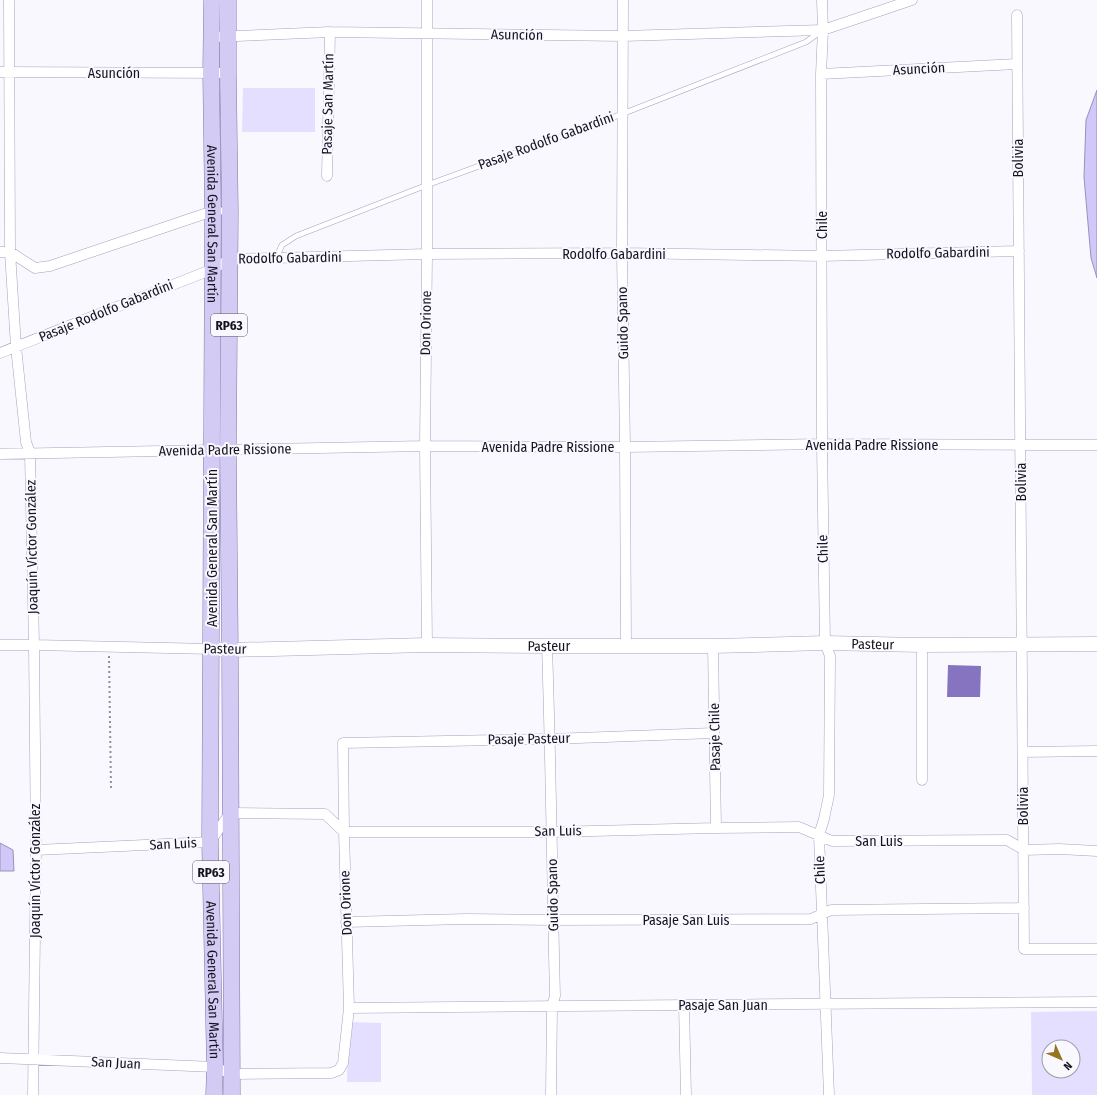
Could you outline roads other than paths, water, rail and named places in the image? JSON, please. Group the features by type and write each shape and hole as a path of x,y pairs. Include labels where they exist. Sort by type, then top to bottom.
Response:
{"main road":[{"name":"Avenida General San Martín","path":"212,0 212,269 230,650 232,1095"},
{"name":"Avenida General San Martín","path":"214,1095 215,1066 210,842 212,649 230,259 228,0"}],"street":[{"name":"Joaquín Víctor González","path":"9,0 4,72 5,252 26,442 30,453 36,850 32,1095"},
{"name":"Don Orione","path":"427,0 425,446 427,645"},
{"name":"Guido Spano","path":"623,0 622,253 626,645"},
{"name":"Chile","path":"822,0 822,444 825,643 830,656 829,795 819,835 829,1095"},
{"name":"Asunción","path":"212,37 330,32 623,36 822,30 912,0"},
{"name":"Bolivia","path":"1017,15 1024,949 1097,949"},
{"name":"Pasaje San Martín","path":"327,176 330,32"},
{"name":"Asunción","path":"821,74 1017,64"},
{"name":"Asunción","path":"4,72 228,73"},
{"path":"5,252 35,268 50,266 213,211 230,212"},
{"name":"Rodolfo Gabardini","path":"212,269 230,259 427,254 622,253 822,256 1018,251"},
{"name":"Pasaje Rodolfo Gabardini","path":"0,353 212,269"},
{"name":"Avenida Padre Rissione","path":"0,454 425,446 625,447 822,444 1097,445"},
{"name":"Pasteur","path":"0,645 230,650 427,645 713,646 825,643 922,645 1097,644"},
{"path":"922,645 922,780"},
{"name":"Guido Spano","path":"548,646 555,996 552,1005 551,1095"},
{"name":"Pasaje Chile","path":"713,646 716,828"},
{"name":"Pasaje Pasteur","path":"343,743 551,739 714,733"},
{"name":"Don Orione","path":"231,1074 332,1073 339,1070 343,1063 349,1008 343,743"},
{"path":"1023,752 1097,751"},
{"path":"230,813 325,814 344,832"},
{"name":"San Luis","path":"36,850 210,842 230,813"},
{"name":"San Luis","path":"344,832 551,832 799,827 832,841 1007,840 1024,850"},
{"path":"1024,850 1059,849 1097,851"},
{"name":"Pasaje San Luis","path":"346,922 466,919 811,919 830,910 1024,908"},
{"name":"Pasaje San Juan","path":"349,1008 552,1005 1097,1002"},
{"path":"684,1005 686,1095"},
{"name":"San Juan","path":"0,1058 215,1066 231,1074"}],"lane":[{"name":"Pasaje Rodolfo Gabardini","path":"276,259 282,246 296,236 427,185 622,114 806,42 822,30"}]}
